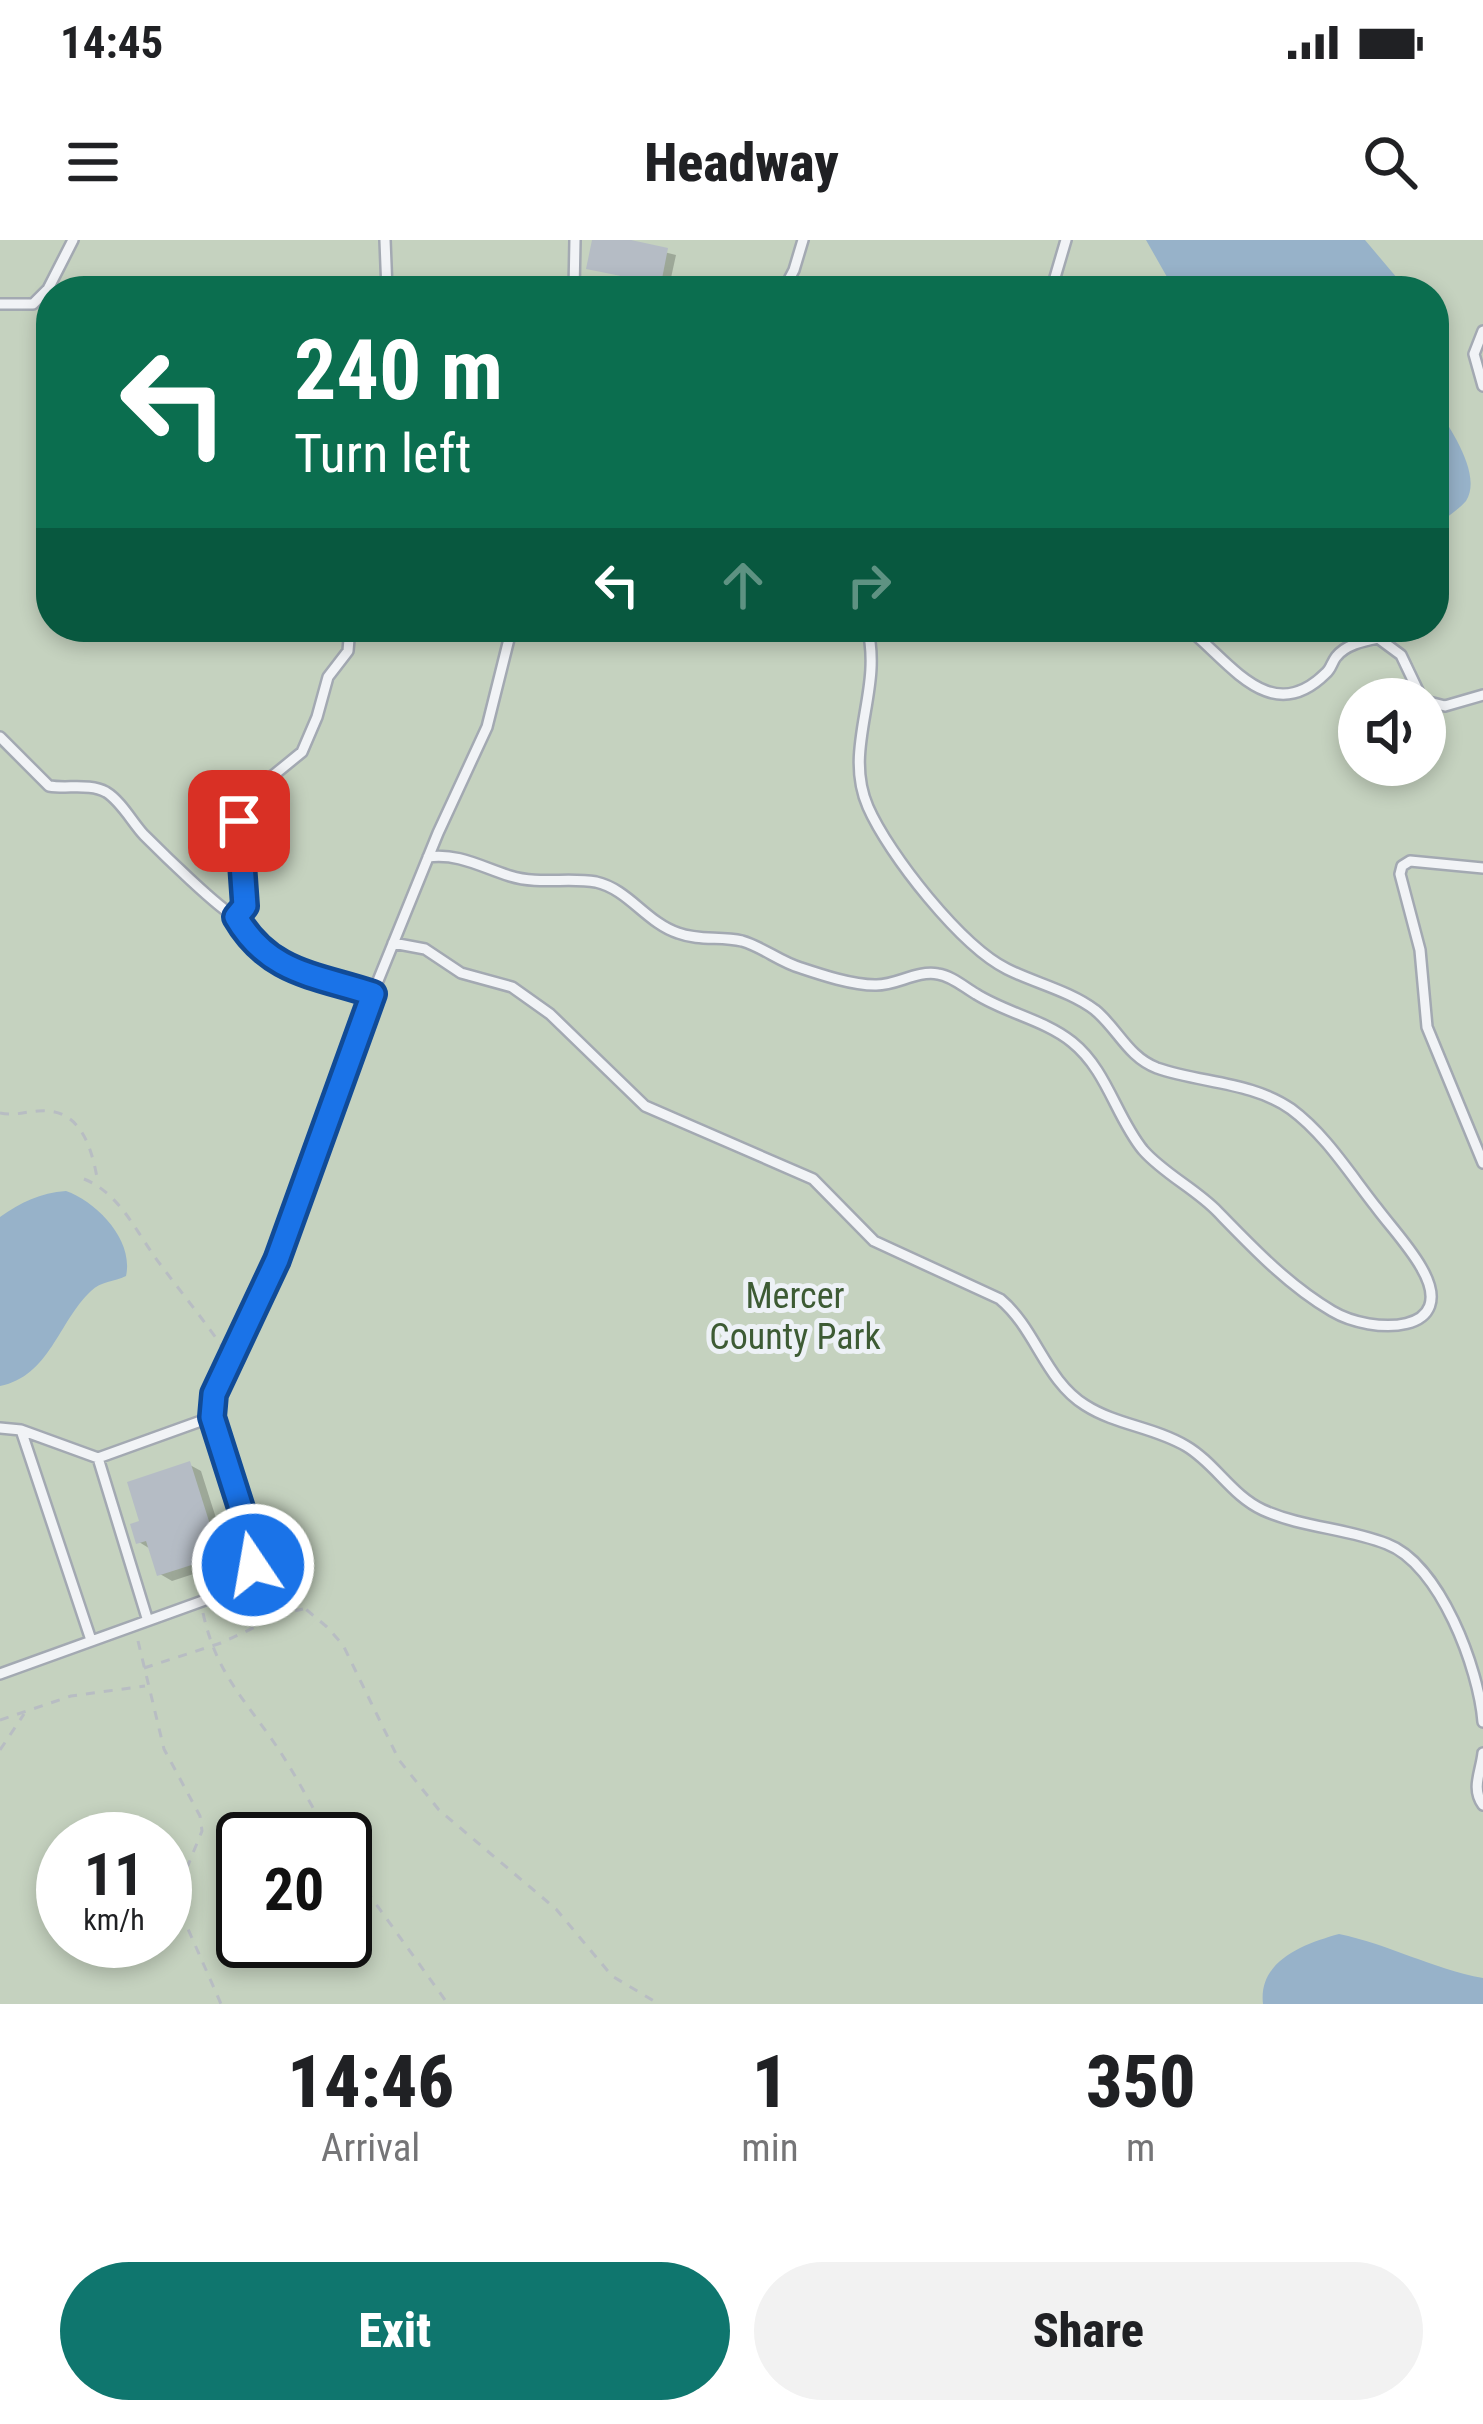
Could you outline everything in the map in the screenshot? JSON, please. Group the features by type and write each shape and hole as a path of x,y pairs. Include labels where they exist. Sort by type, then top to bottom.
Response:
{"lane":[{"path":"55,276 73,240"},
{"path":"385,240 386,276"},
{"path":"574,276 575,240"},
{"path":"791,276 803,240"},
{"path":"1053,276 1066,240"},
{"path":"0,304 36,301"},
{"path":"1483,331 1474,353 1483,386"},
{"path":"236,917 245,906 239,821 248,796 302,752 328,677 349,642"},
{"path":"0,1674 232,1590 253,1565 255,1552 212,1417 214,1394 277,1260 393,943 487,727 508,642"},
{"path":"428,857 449,855 542,882 597,882 678,933 740,941 802,969 876,986 918,975 938,974 957,981 996,1006 1068,1038 1090,1062 1146,1154 1304,1292 1331,1311 1374,1327 1408,1325 1425,1313 1432,1299 1431,1283 1418,1260 1322,1137 1292,1110 1270,1097 1156,1067 1134,1056 1094,1009 1001,966 971,945 945,917 878,826 862,790 863,714 873,680 869,642"},
{"path":"1202,642 1250,686 1293,694 1330,670 1337,655 1359,642"},
{"path":"1383,642 1401,656 1412,678"},
{"path":"1446,705 1483,695"},
{"path":"0,737 50,786 92,787 110,794 146,837 205,890 221,911 236,917 272,959 295,973 373,994"},
{"path":"1483,868 1410,861 1400,874 1420,950 1427,1027 1483,1163"},
{"path":"393,943 425,949 461,973 512,987 550,1014 645,1106 813,1179 874,1241 1000,1300 1017,1313 1064,1390 1084,1404 1108,1418 1181,1444 1256,1507 1281,1518 1390,1544 1407,1554 1423,1568 1460,1639 1483,1723"},
{"path":"0,1428 21,1430 98,1458 212,1417"},
{"path":"21,1430 91,1640"},
{"path":"98,1458 147,1618"},
{"path":"1483,1753 1476,1783 1483,1805"}],"path":[{"path":"0,1113 58,1113 75,1122 87,1138 98,1185"},
{"path":"84,1179 98,1185 136,1225 230,1359"},
{"path":"253,1565 343,1645 399,1760 439,1810 556,1909 612,1976 659,2004"},
{"path":"201,1600 210,1645 234,1692 268,1734 315,1812"},
{"path":"143,1668 305,1609"},
{"path":"134,1623 164,1749 200,1816 202,1831 179,1894 181,1913 221,2004"},
{"path":"0,1720 71,1696 147,1686"},
{"path":"0,1750 25,1713"},
{"path":"372,1899 448,2004"}],"green space":[{"name":"Mercer County Park","path":"0,240 1483,240 1483,2004 0,2004"}],"water":[{"path":"1146,240 1365,240 1395,276 1166,276"},
{"path":"1449,427 1470,478 1466,501 1449,516"},
{"path":"66,1191 90,1204 111,1224 124,1249 126,1276 91,1291 42,1360 17,1380 0,1386 0,1217 31,1199"},
{"path":"1339,1934 1483,1978 1483,2004 1263,2004 1263,1989 1275,1966 1298,1949"}],"building":[{"path":"592,240 631,240 668,248 663,276 621,276 586,269"},
{"path":"190,1461 220,1556 157,1576 146,1541 136,1544 130,1524 139,1521 127,1482"}],"route":[{"path":"239,821 245,906 236,917 245,933 295,973 373,994 277,1260 214,1394 212,1417 255,1552 253,1565"}]}
